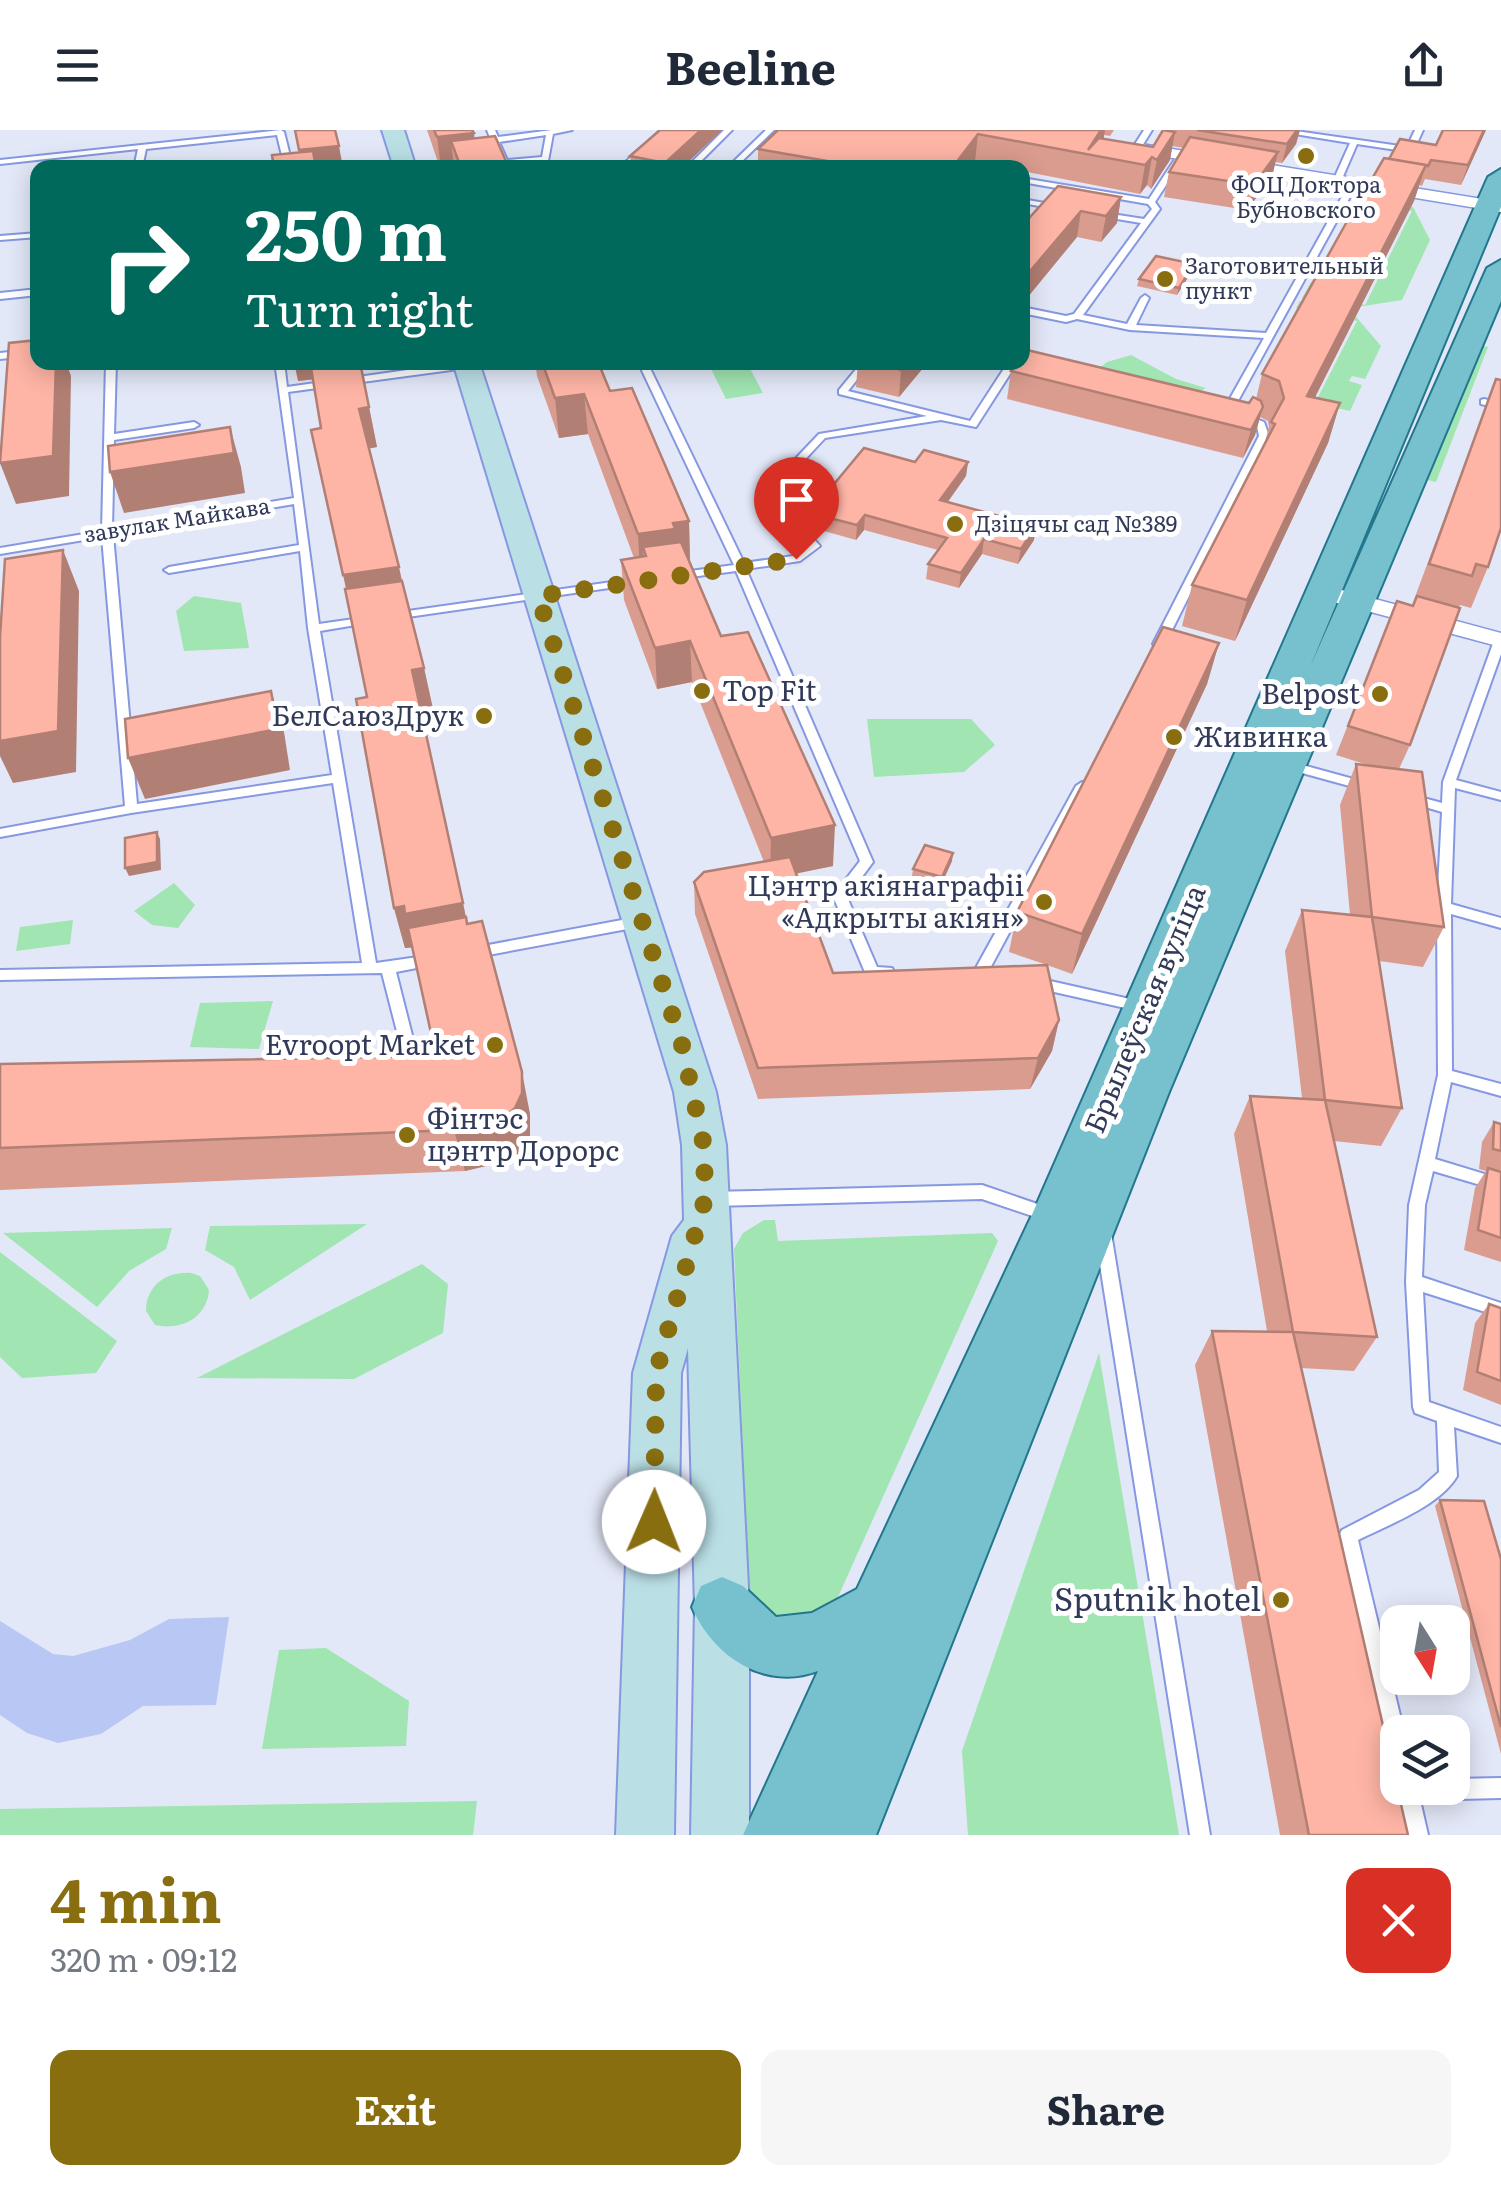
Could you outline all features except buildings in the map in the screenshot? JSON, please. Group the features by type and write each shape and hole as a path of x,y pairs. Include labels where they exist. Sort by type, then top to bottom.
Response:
{"main road":[{"path":"393,130 402,160"},
{"name":"Брылеўская вуліца","path":"776,1835 875,1612 1078,1212 1286,764 1340,597 1447,308 1494,206 1501,177"},
{"path":"1447,308 1496,296 1466,260"},
{"name":"Брылеўская вуліца","path":"843,1835 1078,1212 1146,1008 1340,597 1496,296"},
{"path":"468,370 695,1092 704,1146 722,1607 720,1835"},
{"path":"645,1835 656,1373 705,1199"},
{"path":"722,1607 737,1627 765,1647 792,1650 820,1641 875,1612"}],"street":[{"path":"1127,147 1494,206"},
{"path":"1340,597 1501,639"}],"lane":[{"path":"174,130 177,143"},
{"path":"491,130 503,160"},
{"path":"495,140 568,130"},
{"path":"631,160 666,130"},
{"path":"697,160 728,130"},
{"path":"738,160 767,130"},
{"path":"1127,147 1148,130"},
{"path":"1274,130 1410,150 1418,130"},
{"path":"0,162 280,132 287,160"},
{"path":"524,160 545,158 550,135"},
{"path":"1228,411 1345,182 1354,142"},
{"path":"140,160 143,146"},
{"path":"1151,202 1181,156"},
{"path":"1030,181 1151,202 1156,210 1077,316"},
{"path":"1030,202 1076,210"},
{"path":"1094,213 1147,222"},
{"path":"0,238 30,236"},
{"path":"0,296 30,293"},
{"path":"1130,327 1146,298"},
{"path":"1030,312 1130,327 1269,336"},
{"path":"0,356 30,353"},
{"path":"111,370 107,531 131,809"},
{"name":"завулак Майкава","path":"0,551 300,500 280,370"},
{"path":"283,390 424,370"},
{"path":"646,370 740,567 866,862 840,896 872,973 909,972"},
{"path":"860,370 842,392 972,425 1006,370"},
{"path":"1484,402 1501,406"},
{"path":"1150,661 1264,436 1261,424 1209,407"},
{"path":"670,577 796,559 815,546 767,494 822,436 940,417"},
{"path":"109,438 194,425"},
{"path":"300,500 314,628 370,970"},
{"path":"169,570 305,547"},
{"path":"314,628 652,580"},
{"path":"1501,639 1450,782 1446,809 1445,1074 1417,1204 1414,1282 1421,1406 1501,1434"},
{"path":"1286,764 1370,788"},
{"path":"0,833 338,778"},
{"path":"982,970 1084,781"},
{"path":"1450,782 1501,796"},
{"path":"1390,793 1446,809"},
{"path":"1444,907 1501,923"},
{"path":"0,975 370,970 642,922"},
{"path":"388,968 409,1051"},
{"path":"964,970 1000,974"},
{"path":"1018,979 1146,1008"},
{"path":"1445,1074 1501,1090"},
{"path":"1427,1162 1501,1185"},
{"path":"705,1199 982,1192 1078,1212 1200,1835"},
{"path":"1414,1282 1501,1310"},
{"path":"1390,1715 1348,1536 1425,1496 1448,1476 1446,1415"},
{"path":"1470,1788 1501,1788"},
{"path":"1411,1805 1418,1835"}],"green space":[{"path":"1358,197 1413,207 1430,240 1402,300 1351,308 1302,298 1311,282 1322,284 1317,294 1365,305 1412,211 1368,202 1362,210 1352,208"},
{"path":"1300,301 1351,311 1381,346 1365,379 1352,376 1349,381 1362,385 1350,411 1315,403 1357,321 1296,308"},
{"path":"1479,345 1488,347 1436,482 1427,480"},
{"path":"1131,355 1176,379 1206,388 1189,397 1089,376 1107,362"},
{"path":"712,370 751,370 763,393 726,399"},
{"path":"194,596 241,603 249,648 184,651 176,611"},
{"path":"867,719 971,719 995,745 964,772 874,777"},
{"path":"174,883 195,905 178,928 152,925 134,911"},
{"path":"73,920 70,944 16,951 20,927"},
{"path":"273,1001 259,1049 190,1047 200,1003"},
{"path":"764,1220 775,1220 778,1241 992,1233 998,1241 838,1597 814,1613 788,1618 764,1610 749,1586 734,1249 743,1233"},
{"path":"367,1224 250,1300 234,1267 205,1250 210,1226"},
{"path":"172,1228 166,1249 129,1271 97,1307 3,1233"},
{"path":"0,1252 117,1341 96,1373 22,1378 0,1357"},
{"path":"422,1264 448,1284 443,1333 354,1379 197,1378"},
{"path":"191,1273 200,1276 209,1290 203,1308 183,1324 155,1325 146,1311 154,1287 166,1277"},
{"path":"1099,1353 1179,1835 968,1835 962,1751"},
{"path":"326,1648 409,1701 406,1746 262,1749 279,1650"},
{"path":"477,1801 473,1835 0,1835 0,1809"}],"water":[{"path":"229,1617 216,1705 143,1706 101,1734 58,1743 27,1733 0,1715 0,1621 53,1654 73,1656 130,1640 169,1619"}],"place":[{"name":"ФОЦ Доктора Бубновского","path":"1306,156"},
{"name":"Заготовительный пункт","path":"1165,279"},
{"name":"Дзіцячы сад №389","path":"955,524"},
{"name":"Top Fit","path":"702,691"},
{"name":"Belpost","path":"1380,694"},
{"name":"БелСаюзДрук","path":"484,716"},
{"name":"Живинка","path":"1174,737"},
{"name":"Цэнтр акіянаграфіі «Адкрыты акіян»","path":"1044,902"},
{"name":"Evroopt Market","path":"495,1045"},
{"name":"Фінтэс цэнтр Дорорс","path":"407,1135"},
{"name":"Sputnik hotel","path":"1281,1600"}],"route":[{"path":"654,1522 656,1373 705,1199 704,1146 682,1045 538,596 796,559"}]}
